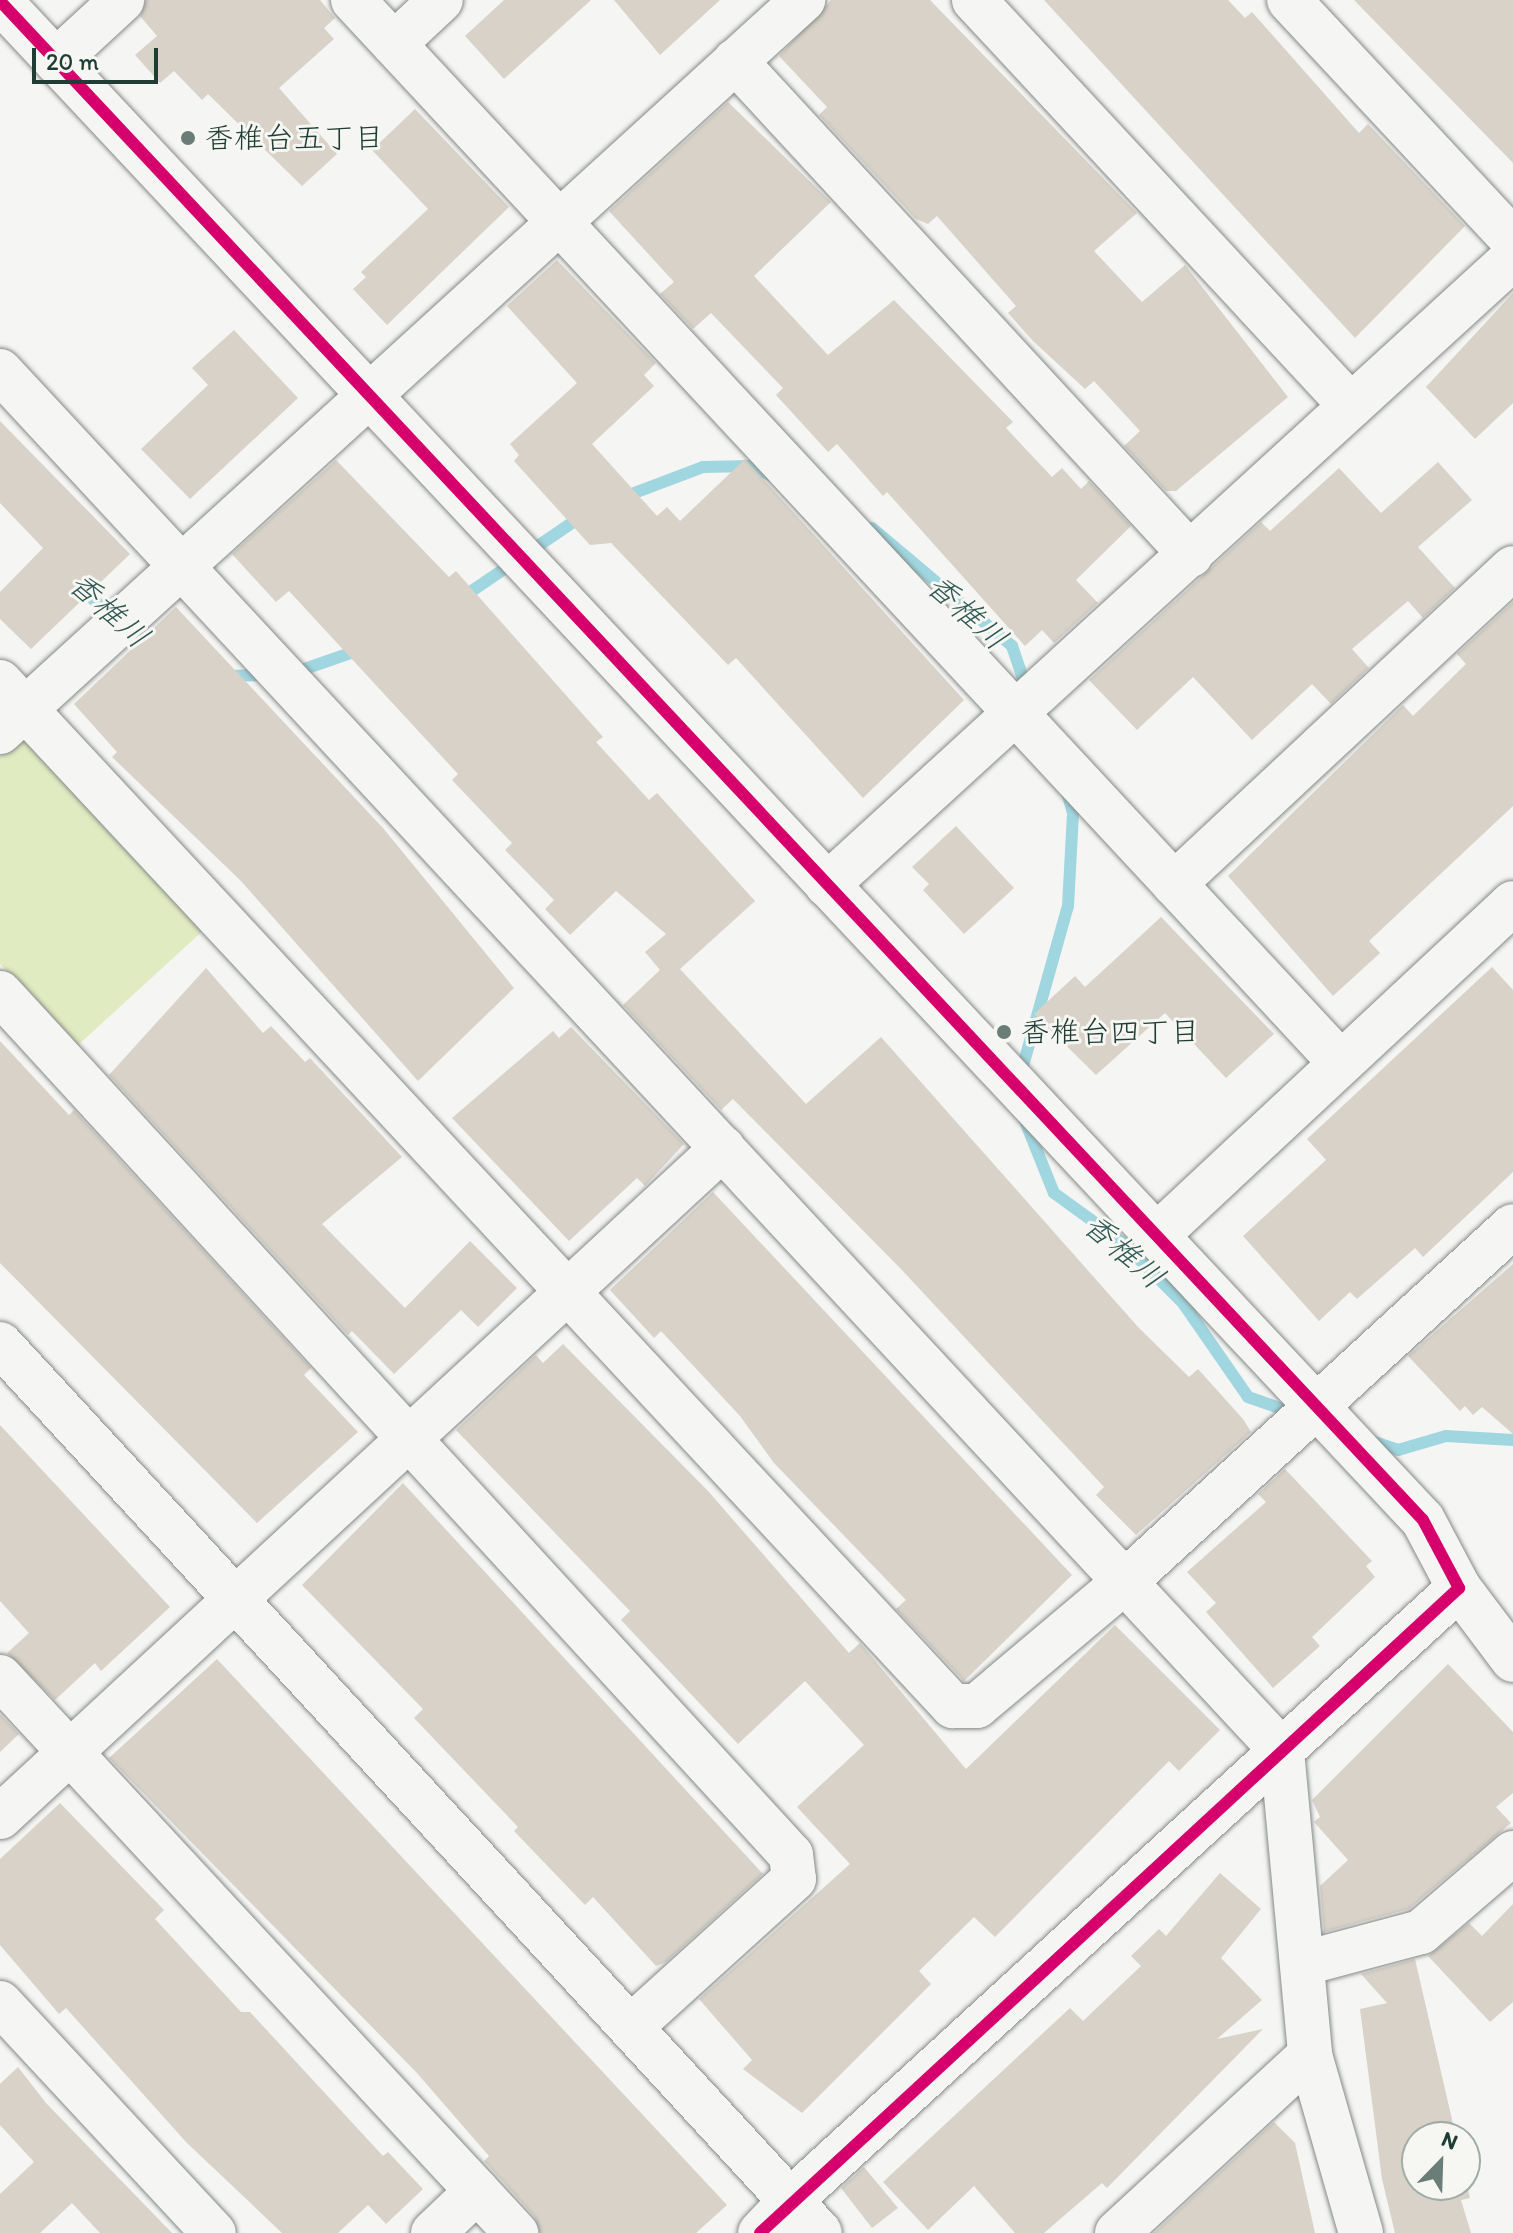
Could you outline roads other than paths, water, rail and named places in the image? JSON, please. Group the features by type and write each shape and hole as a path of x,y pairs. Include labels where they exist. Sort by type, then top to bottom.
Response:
{"street":[{"path":"56,61 122,0"},
{"path":"353,0 562,217 1015,719 1339,1061"},
{"path":"394,44 441,0"},
{"path":"803,0 562,217 184,569 8,708 953,1706 977,1706 1128,1579 1318,1410 1513,1226"},
{"path":"974,0 1351,406"},
{"path":"1289,0 1513,240"},
{"path":"0,1 366,399 1423,1520 1459,1588 1513,1660"},
{"path":"735,61 1191,555"},
{"path":"827,885 1015,719 1513,258"},
{"path":"0,371 1128,1579 1282,1751 1305,1963 1310,2055 1361,2233"},
{"path":"1174,884 1513,568"},
{"path":"1156,1236 1339,1061 1513,903"},
{"path":"0,993 411,1436 791,1855 794,1879 631,2027"},
{"path":"0,1817 723,1148"},
{"path":"0,1344 792,2199 820,2233"},
{"path":"760,2233 792,2199 1459,1588"},
{"path":"0,1677 516,2233"},
{"path":"1305,1963 1421,1932 1513,1853"},
{"path":"0,2003 214,2233"},
{"path":"1117,2233 1310,2055"},
{"path":"433,2233 477,2191"}],"waterway":[{"name":"香椎川","path":"621,498 703,467 751,466 774,477"},
{"name":"香椎川","path":"460,599 582,516"},
{"name":"香椎川","path":"872,528 1012,646 1027,690"},
{"name":"香椎川","path":"78,586 151,650"},
{"name":"香椎川","path":"293,673 362,649"},
{"name":"香椎川","path":"225,676 267,675"},
{"name":"香椎川","path":"1021,1073 1068,906 1073,813 1067,792"},
{"name":"香椎川","path":"1021,1111 1054,1193 1123,1243 1183,1303 1248,1397 1294,1413"},
{"name":"香椎川","path":"1368,1440 1398,1450 1446,1436 1513,1440"}],"place":[{"name":"香椎台五丁目","path":"188,138"},
{"name":"香椎台四丁目","path":"1004,1032"}]}
